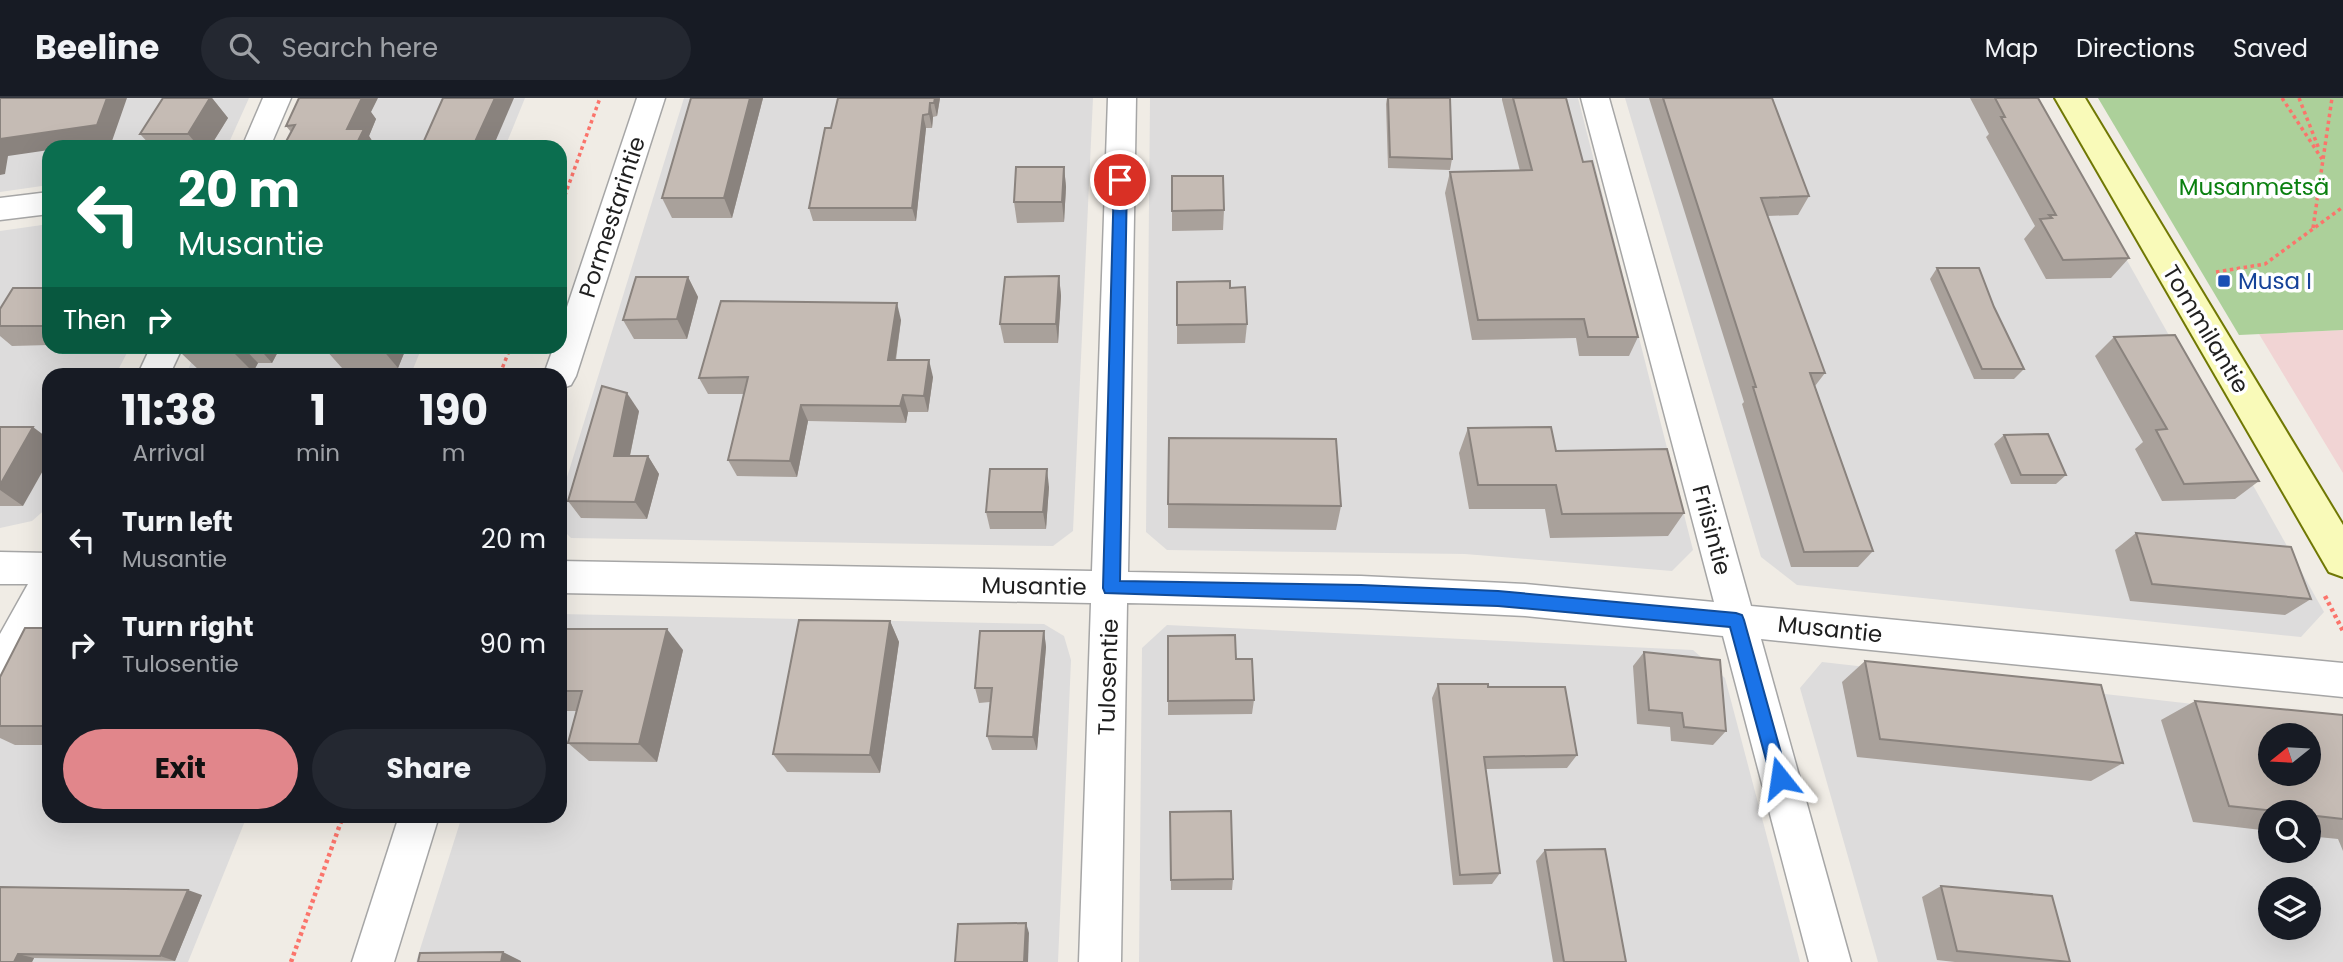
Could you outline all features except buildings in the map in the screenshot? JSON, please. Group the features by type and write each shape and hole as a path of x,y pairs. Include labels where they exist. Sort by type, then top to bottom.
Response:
{"main road":[{"name":"Tommilantie","path":"2070,98 2343,560"}],"street":[{"path":"259,140 277,98"},
{"name":"Pormestarintie","path":"563,368 650,98"},
{"name":"Tulosentie","path":"1100,962 1122,98"},
{"name":"Friisintie","path":"1595,98 1830,962"},
{"path":"0,209 42,204"},
{"path":"0,568 42,569"},
{"name":"Musantie","path":"567,577 1361,592 1498,599 2343,680"},
{"path":"0,670 42,593"},
{"path":"373,962 417,823"}],"path":[{"path":"567,190 600,98"},
{"path":"2282,98 2323,160"},
{"path":"2299,98 2323,160"},
{"path":"2313,229 2332,98"},
{"path":"2177,278 2264,264 2343,207"},
{"path":"291,962 341,823"}],"shaded area":[{"path":"0,98 249,98 230,140 42,140 42,186 0,192"},
{"path":"304,98 525,98 508,140 286,140"},
{"path":"684,98 1093,98 1073,531 1053,546 571,538 567,534 567,477"},
{"path":"1150,98 1578,98 1693,550 1672,571 1465,554 1167,550 1146,532"},
{"path":"1625,98 2036,98 2324,612 2301,637 1797,585 1761,557"},
{"path":"42,225 42,354 126,354 119,368 42,368 42,512 32,521 0,528 0,231"},
{"path":"2343,330 2343,473 2259,334"},
{"path":"195,354 419,354 413,368 189,368"},
{"path":"567,614 1044,624 1064,636 1071,660 1058,962 416,962 460,823 567,823"},
{"path":"1167,625 1693,650 1725,678 1800,962 1139,962 1142,648"},
{"path":"42,649 42,823 244,823 188,962 0,962 0,728"},
{"path":"1822,662 2343,721 2343,962 1878,962 1800,688"}],"green space":[{"name":"Musanmetsä","path":"2098,98 2343,98 2343,330 2239,335"}],"place":[{"name":"Musa I","path":"2224,281"}],"route":[{"path":"1120,180 1111,588 1361,592 1525,600 1736,620 1780,778"}]}
